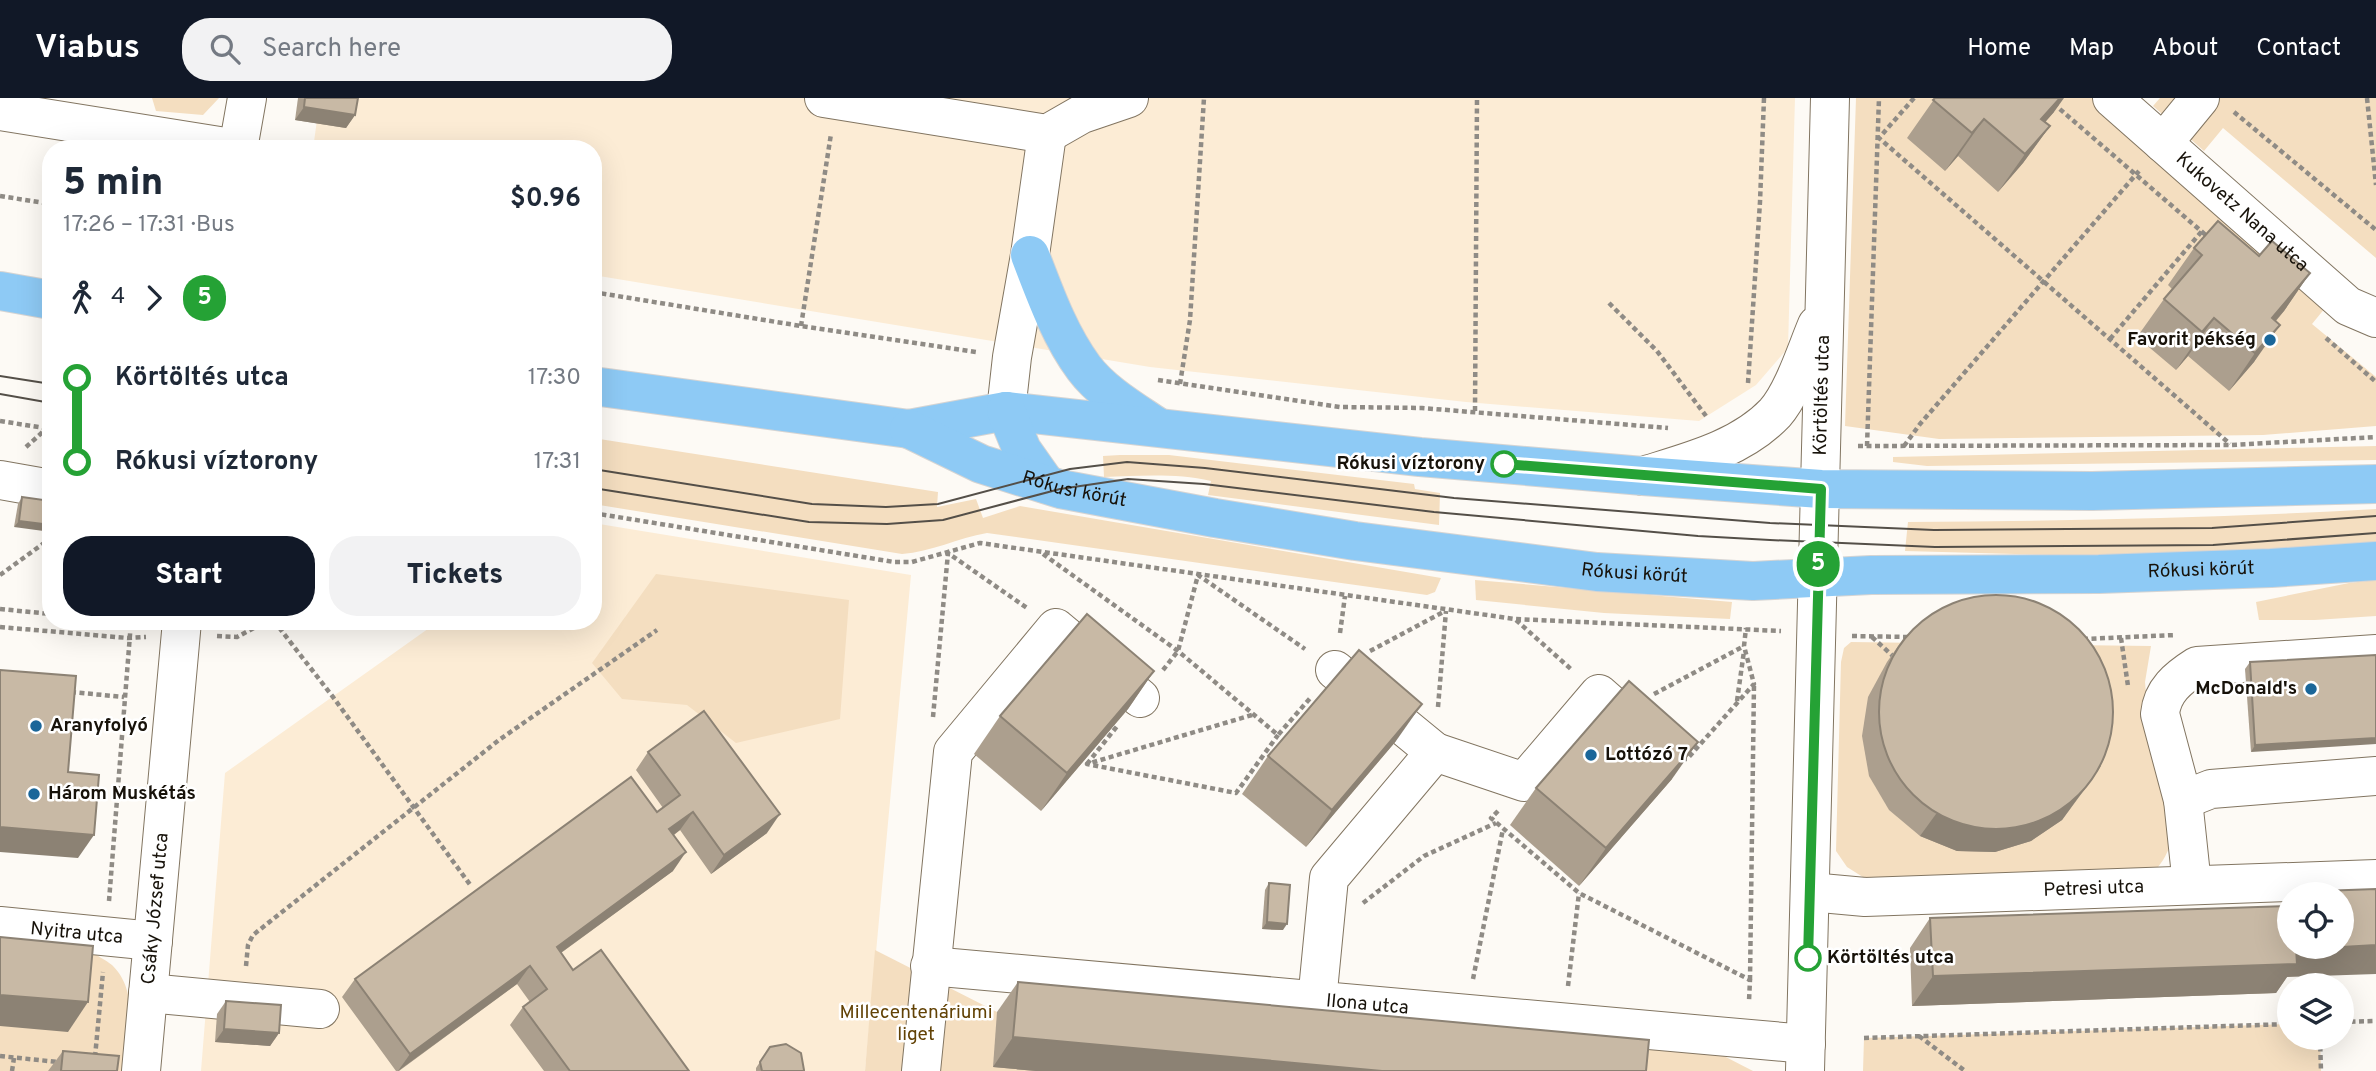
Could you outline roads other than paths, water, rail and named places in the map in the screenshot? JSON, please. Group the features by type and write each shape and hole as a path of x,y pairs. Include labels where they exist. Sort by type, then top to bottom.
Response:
{"main road":[{"path":"1030,255 1051,312 1085,369 1115,398 1157,428"},
{"path":"0,291 42,298"},
{"name":"Rókusi körút","path":"602,387 909,429 981,464 1046,484 1215,519 1355,541 1597,572 1753,581 1884,574 2099,574 2376,561"},
{"path":"1006,411 1022,450 1046,484"},
{"name":"Rókusi körút","path":"909,429 1006,411 1420,457 1821,489 2092,491 2376,484"}],"street":[{"path":"240,140 247,98"},
{"path":"1047,134 1082,114 1129,98"},
{"name":"Körtöltés utca","path":"1805,1058 1830,98"},
{"name":"Kukovetz Nana utca","path":"2112,98 2348,306 2376,318"},
{"path":"830,99 992,112 1047,134"},
{"path":"2163,143 2213,102"},
{"path":"0,111 182,140"},
{"path":"1006,411 1047,134"},
{"path":"1643,476 1714,453 1745,423 1776,411 1797,374 1826,300"},
{"path":"0,480 42,487"},
{"path":"920,1071 953,752 1056,628 1140,698"},
{"name":"Csáky József utca","path":"141,1071 181,630"},
{"path":"2192,885 2183,800 2160,714 2161,703 2168,690 2197,666 2213,663 2376,654"},
{"path":"1335,670 1435,752 1524,782 1609,704 1674,759"},
{"path":"1317,1001 1329,878 1435,752"},
{"path":"2183,800 2211,789 2376,776"},
{"name":"Petresi utca","path":"1810,892 1865,897 2376,879"},
{"name":"Nyitra utca","path":"0,926 153,941"},
{"name":"Ilona utca","path":"930,966 1748,1040 1805,1058"},
{"path":"148,993 320,1009"}],"tram line":[{"path":"0,376 42,383"},
{"path":"0,394 42,401"},
{"path":"602,470 812,504 886,507 938,504 1070,469 1127,462 1205,468 1454,498 1770,523 1934,530 2212,528 2376,516"},
{"path":"602,489 809,522 887,524 943,520 1060,489 1128,479 1204,484 1434,512 1770,540 1935,547 2213,545 2376,533"}],"place":[{"name":"Favorit pékség","path":"2270,340"},
{"name":"Rókusi víztorony","path":"1504,464"},
{"name":"McDonald's","path":"2311,689"},
{"name":"Aranyfolyó","path":"36,726"},
{"name":"Lottózó 7","path":"1591,755"},
{"name":"Három Muskétás","path":"34,794"},
{"name":"Körtöltés utca","path":"1808,958"}],"park label":[{"name":"Millecentenáriumi liget","path":"916,1024"}]}
